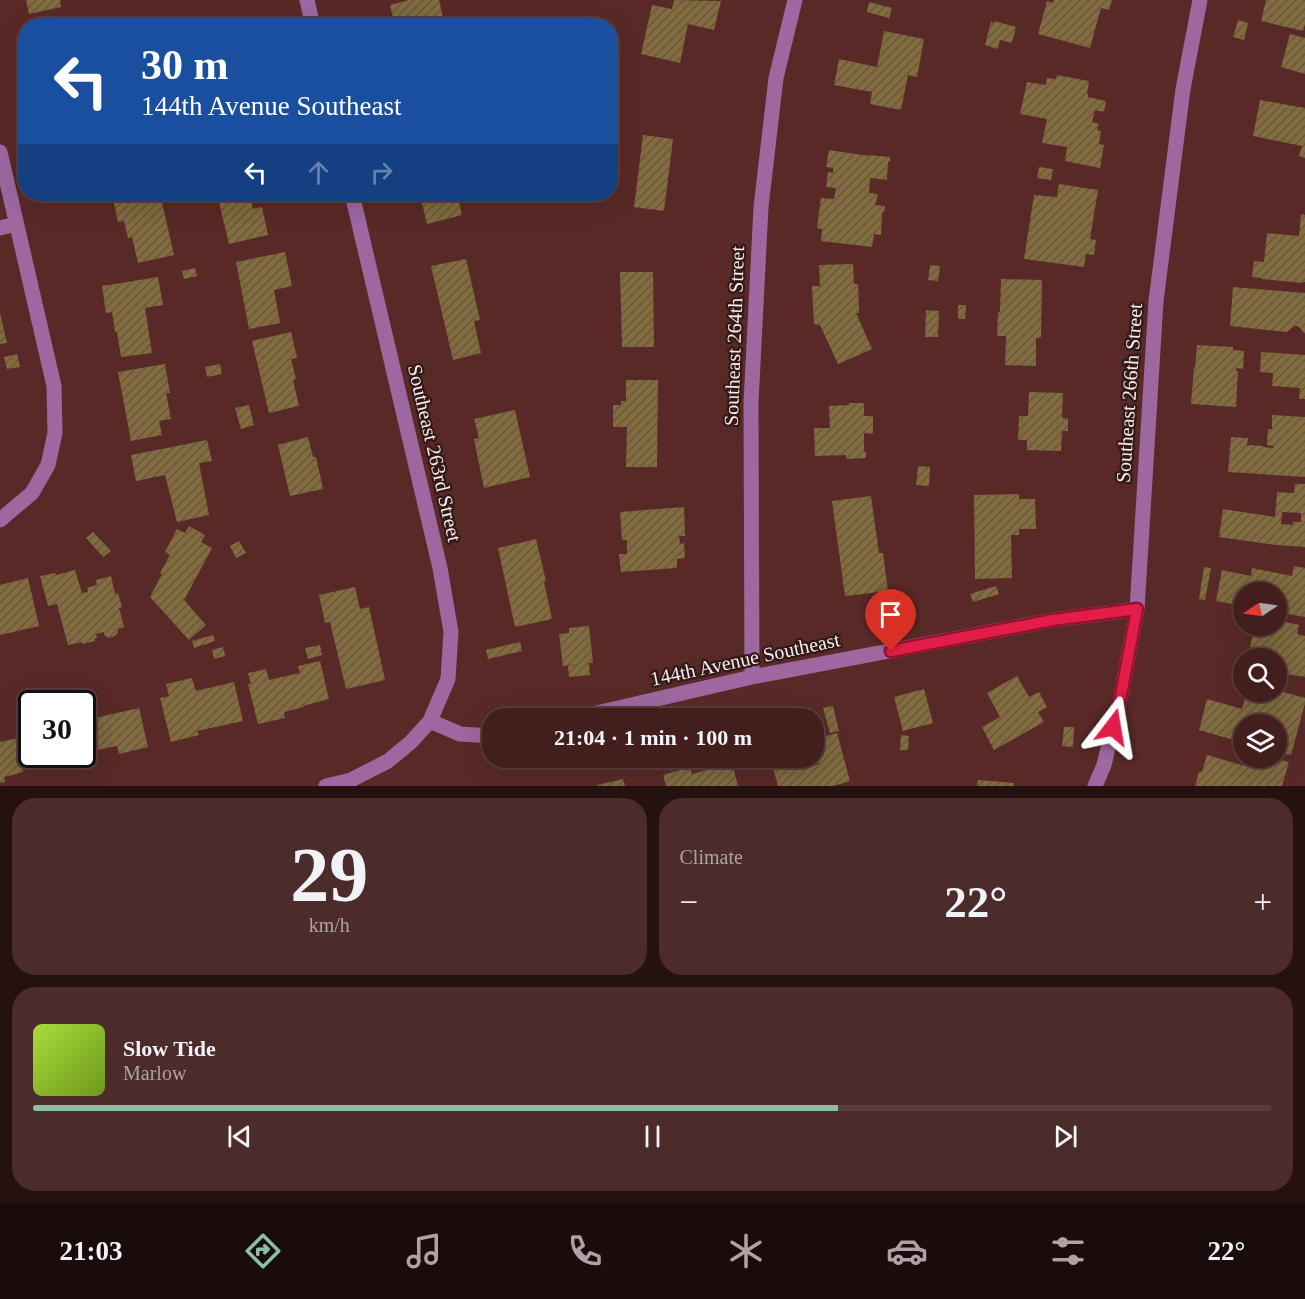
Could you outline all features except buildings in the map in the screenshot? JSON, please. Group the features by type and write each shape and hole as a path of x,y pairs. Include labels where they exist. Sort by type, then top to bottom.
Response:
{"street":[{"path":"307,0 311,18"},
{"name":"Southeast 264th Street","path":"752,677 751,403 761,207 776,78 795,0"},
{"name":"Southeast 266th Street","path":"1095,786 1104,765 1122,690 1137,609 1156,301 1183,89 1200,0"},
{"path":"0,152 54,386 55,433 48,465 32,493 0,520"},
{"name":"Southeast 263rd Street","path":"354,201 440,568 451,632 447,679 430,721"},
{"path":"0,228 16,224"},
{"name":"144th Avenue Southeast","path":"618,708 752,677 1053,620 1137,609"},
{"path":"326,786 351,780 388,761 411,742 430,721 460,734 482,735"}],"route":[{"path":"891,651 1053,620 1137,609 1113,727"}]}
